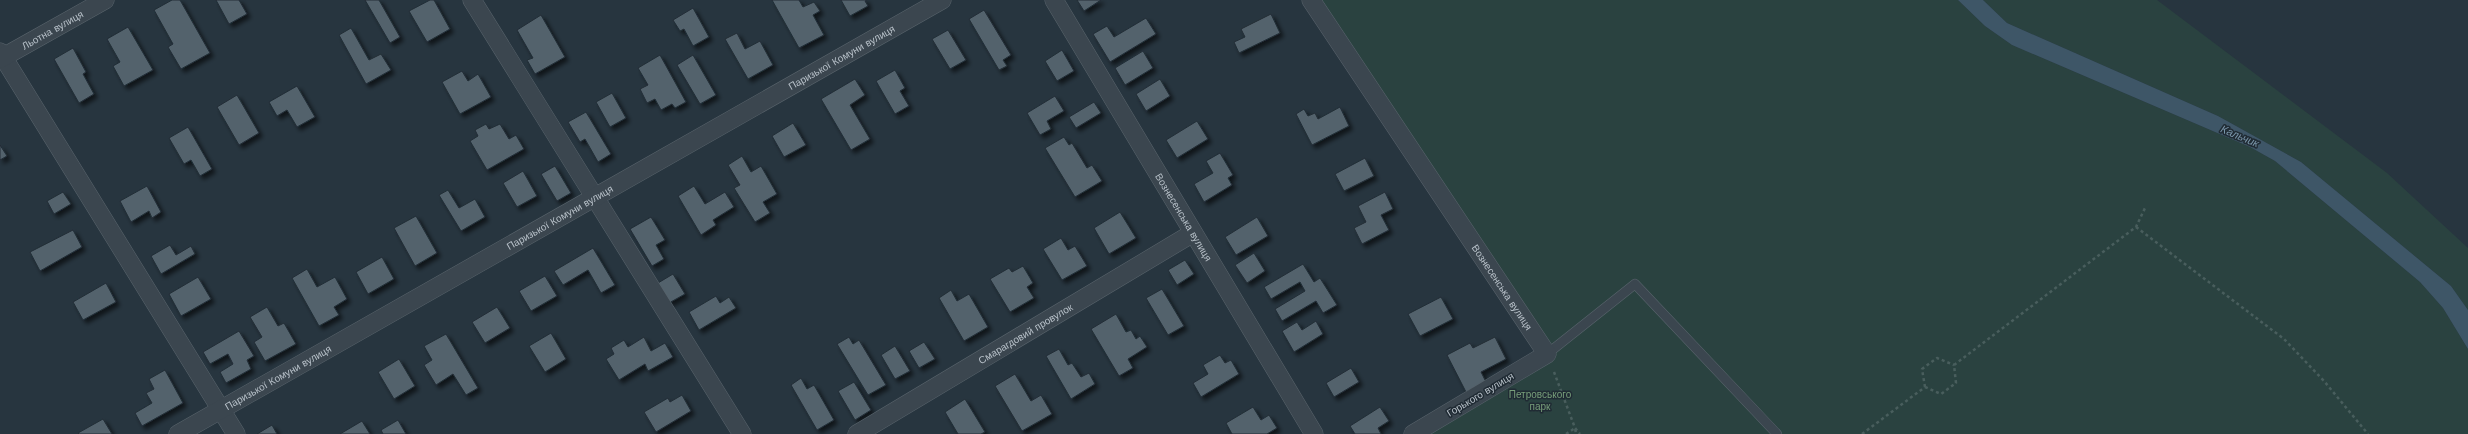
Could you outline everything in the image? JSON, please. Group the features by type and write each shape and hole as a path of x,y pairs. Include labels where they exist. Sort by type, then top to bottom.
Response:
{"street":[{"name":"Льотна вулиця","path":"1,56 105,0"},
{"path":"472,0 742,434"},
{"name":"Паризької Комуни вулиця","path":"178,434 942,0"},
{"name":"Вознесенська вулиця","path":"1054,0 1314,434"},
{"name":"Вознесенська вулиця","path":"1311,0 1547,354"},
{"path":"1,56 236,434"},
{"name":"Смарагдовий провулок","path":"857,434 1193,233"},
{"name":"Горького вулиця","path":"1413,434 1547,354"}],"lane":[{"path":"1547,354 1635,284 1777,434"}],"path":[{"path":"1954,365 2136,228 2145,208"},
{"path":"2136,228 2284,339 2324,381 2368,434"},
{"path":"1547,354 1576,434"},
{"path":"1925,387 1922,369 1937,358 1954,365"},
{"path":"1925,387 1941,394 1956,383 1954,365"},
{"path":"1862,434 1925,387"},
{"path":"1566,434 1575,428"},
{"path":"1575,428 1580,434"}],"green space":[{"name":"Петровського парк","path":"1311,0 1958,0 1985,26 2012,45 2250,147 2275,161 2420,282 2443,308 2468,349 2468,434 1415,434 1547,355"},
{"path":"1983,0 2157,0 2387,173 2468,248 2468,310 2451,286 2301,162 2218,116 2007,23"}],"water":[{"name":"Кальчик","path":"1958,0 1983,0 2007,23 2218,116 2301,162 2451,286 2468,310 2468,349 2443,308 2420,282 2275,161 2250,147 2012,45 1985,26"}],"building":[{"path":"172,0 180,0 210,53 181,69 168,47 173,44 154,10"},
{"path":"216,0 239,0 247,14 229,24"},
{"path":"365,0 379,0 400,37 390,43"},
{"path":"430,0 434,0 450,29 427,42 409,11"},
{"path":"772,0 799,0 803,7 814,2 820,11 813,15 824,35 799,48"},
{"path":"841,0 867,0 865,1 868,6 850,16"},
{"path":"1077,0 1101,0 1084,11"},
{"path":"693,8 709,37 693,46 684,29 680,31 673,20"},
{"path":"984,10 1011,55 1003,60 1007,66 999,70 969,19"},
{"path":"1271,14 1280,33 1239,53 1234,42 1245,37 1241,29"},
{"path":"541,15 565,57 535,74 527,60 533,58 517,30"},
{"path":"1146,18 1156,34 1110,62 1093,34 1107,26 1114,37"},
{"path":"128,27 153,70 124,86 113,66 120,62 107,39"},
{"path":"351,28 369,60 381,54 391,70 366,84 339,35"},
{"path":"948,30 966,60 950,69 932,39"},
{"path":"737,33 745,49 760,41 773,65 748,79 725,39"},
{"path":"73,48 86,72 83,74 94,94 79,103 54,59"},
{"path":"1062,50 1074,71 1057,81 1045,61"},
{"path":"1143,51 1153,68 1125,85 1115,68"},
{"path":"660,55 686,102 675,108 672,104 661,110 655,99 647,103 640,89 648,85 638,68"},
{"path":"693,55 716,95 700,104 677,65"},
{"path":"895,70 905,88 900,91 909,106 895,114 876,81"},
{"path":"462,71 468,81 478,74 491,97 460,114 442,82"},
{"path":"855,79 865,95 850,105 870,139 851,150 821,99"},
{"path":"1160,79 1170,96 1146,111 1136,94"},
{"path":"297,86 315,117 297,127 287,110 277,116 269,102"},
{"path":"612,93 626,118 610,127 596,102"},
{"path":"237,95 259,133 239,145 217,107"},
{"path":"1055,96 1064,111 1047,121 1051,129 1040,135 1027,113"},
{"path":"1094,102 1101,113 1076,128 1069,117"},
{"path":"1340,107 1349,126 1312,145 1296,114 1304,109 1308,116 1315,113 1318,119"},
{"path":"586,112 611,154 598,162 585,139 580,142 568,122"},
{"path":"1197,121 1208,139 1177,158 1166,140"},
{"path":"793,123 806,145 784,157 772,136"},
{"path":"486,124 489,129 500,124 509,139 516,135 524,149 487,170 470,141 478,136 475,130"},
{"path":"188,127 212,169 200,176 191,160 184,164 169,138"},
{"path":"1064,137 1069,145 1072,143 1087,168 1092,165 1102,181 1075,197 1045,148"},
{"path":"0,145 7,156 0,160"},
{"path":"1220,153 1233,175 1228,178 1232,185 1204,202 1194,184 1213,173 1206,161"},
{"path":"742,156 751,172 761,166 777,194 763,202 770,213 755,222 734,188 740,185 728,165"},
{"path":"1365,158 1374,176 1344,191 1335,174"},
{"path":"555,166 571,193 557,201 541,174"},
{"path":"523,171 537,196 517,207 503,183"},
{"path":"147,186 161,212 152,218 149,211 131,222 120,201"},
{"path":"694,186 705,204 725,192 734,207 713,220 716,225 701,235 678,196"},
{"path":"448,190 459,208 475,199 485,217 461,231 439,195"},
{"path":"63,192 71,204 54,214 47,201"},
{"path":"1385,192 1393,209 1381,215 1389,230 1362,244 1354,228 1366,222 1358,206"},
{"path":"1120,212 1136,238 1109,254 1094,228"},
{"path":"416,216 437,253 415,266 394,228"},
{"path":"651,217 665,240 656,245 664,259 652,266 630,229"},
{"path":"1257,217 1268,236 1236,255 1225,237"},
{"path":"73,230 82,247 40,271 30,252"},
{"path":"1061,238 1068,250 1075,246 1087,266 1062,280 1043,249"},
{"path":"170,245 176,255 191,246 195,254 161,274 151,256"},
{"path":"593,248 615,285 601,293 588,270 563,285 554,271"},
{"path":"1254,253 1265,271 1247,283 1235,265"},
{"path":"382,257 394,279 368,294 356,272"},
{"path":"1185,260 1194,274 1177,285 1168,270"},
{"path":"1303,264 1314,282 1320,278 1337,305 1323,313 1316,301 1282,321 1275,309 1305,291 1300,282 1271,299 1264,287"},
{"path":"1023,266 1033,283 1027,287 1034,298 1010,312 990,279 1009,268 1012,272"},
{"path":"307,269 317,287 335,277 347,299 334,307 339,315 319,326 292,278"},
{"path":"673,274 685,294 669,303 658,283"},
{"path":"545,276 557,296 531,311 519,291"},
{"path":"198,277 211,299 181,316 169,294"},
{"path":"106,283 116,302 83,320 73,302"},
{"path":"1162,289 1184,326 1168,335 1146,298"},
{"path":"951,290 957,301 969,294 988,327 964,341 939,298"},
{"path":"716,296 720,303 729,297 736,308 699,330 689,312"},
{"path":"1441,297 1453,319 1420,336 1408,314"},
{"path":"267,307 278,326 284,323 296,344 265,361 254,342 262,337 250,317"},
{"path":"497,307 510,328 485,343 472,322"},
{"path":"1116,314 1126,332 1131,330 1136,339 1140,336 1147,347 1128,359 1133,368 1119,376 1091,329"},
{"path":"1316,321 1323,334 1294,352 1282,331 1297,322 1302,330"},
{"path":"239,331 254,356 247,360 251,369 226,383 220,372 233,364 228,354 210,364 203,352"},
{"path":"551,333 566,359 545,372 529,346"},
{"path":"446,334 478,388 466,395 453,374 436,385 424,365 432,360 424,346"},
{"path":"644,337 651,351 665,343 673,357 648,371 645,364 619,380 606,359 614,354 611,348 624,340 628,347"},
{"path":"849,337 853,344 859,340 886,385 868,395 837,344"},
{"path":"1495,337 1506,359 1481,372 1486,382 1466,392 1447,355 1470,343 1473,348"},
{"path":"924,342 935,359 919,368 909,351"},
{"path":"895,346 910,371 895,379 881,355"},
{"path":"1059,349 1068,365 1072,363 1081,377 1089,373 1095,384 1071,399 1046,356"},
{"path":"1220,355 1225,363 1231,360 1239,374 1201,397 1193,383 1208,374 1203,365"},
{"path":"399,359 415,386 394,399 378,372"},
{"path":"1351,368 1359,382 1334,397 1326,383"},
{"path":"165,370 183,403 142,426 135,413 152,403 146,393 154,389 149,379"},
{"path":"1015,374 1031,401 1041,395 1052,414 1022,431 995,386"},
{"path":"801,378 807,389 814,385 834,420 817,430 791,385"},
{"path":"854,382 871,410 855,420 838,391"},
{"path":"682,395 691,411 656,432 644,412 668,398 670,402"},
{"path":"965,399 985,432 981,434 958,434 945,412"},
{"path":"1253,407 1261,420 1269,415 1277,428 1267,434 1232,434 1226,423"},
{"path":"1380,407 1389,421 1378,428 1381,434 1355,434 1350,426"},
{"path":"103,419 112,434 78,433"},
{"path":"398,420 406,434 383,434 381,430"},
{"path":"362,421 370,434 340,434"},
{"path":"272,425 277,434 257,434"}]}
